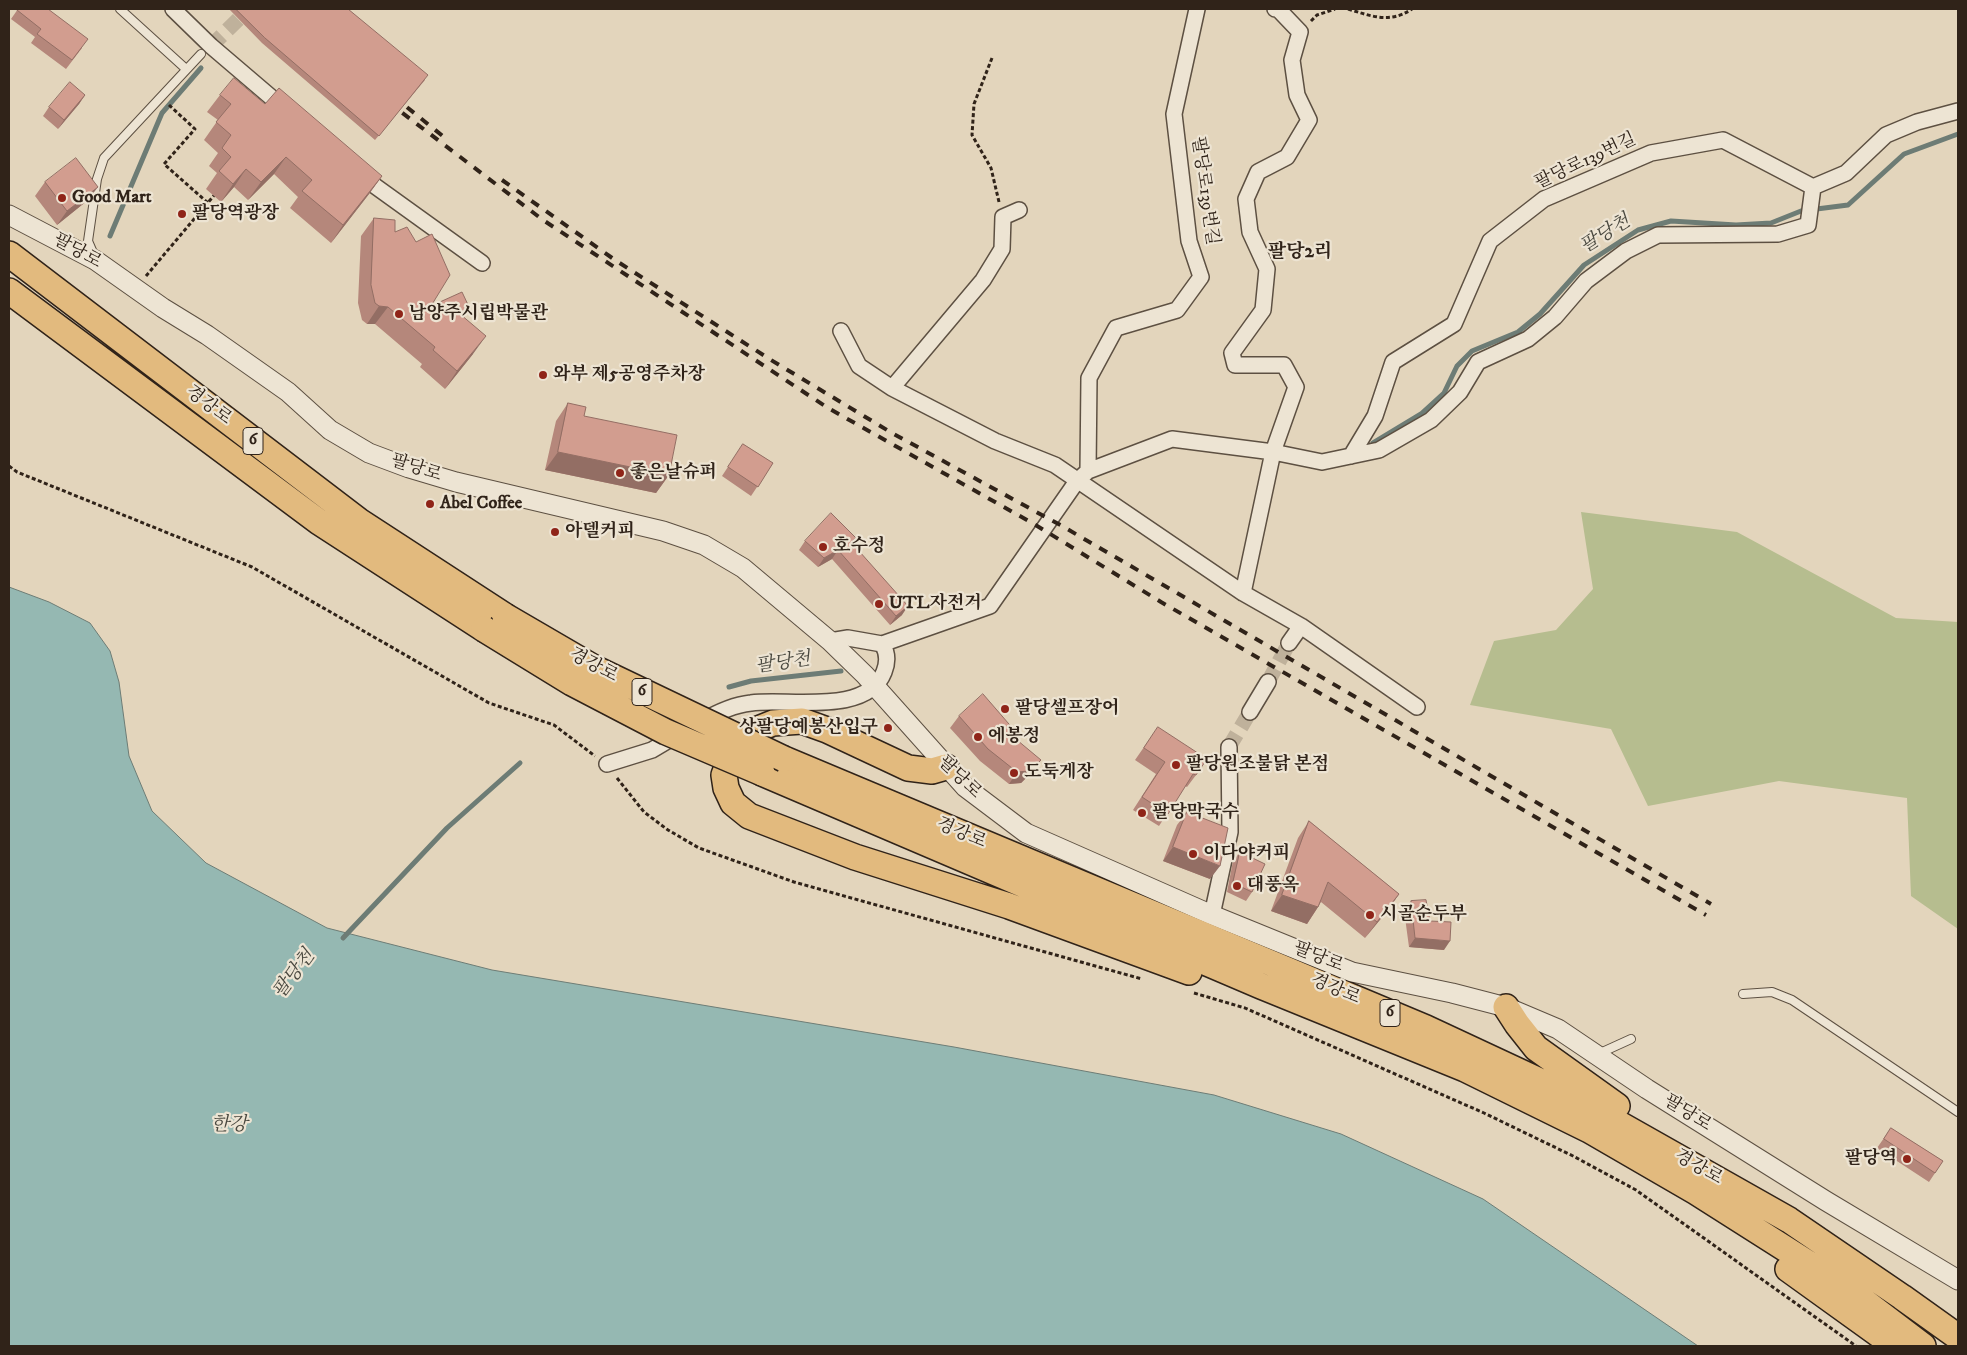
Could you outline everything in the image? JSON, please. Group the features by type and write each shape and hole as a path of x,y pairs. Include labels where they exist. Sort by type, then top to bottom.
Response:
{"highway":[{"name":"경강로","path":"9,254 358,521 504,616 596,669 784,759 1426,1028 1559,1090 1789,1220 1957,1336"},
{"name":"경강로","path":"9,291 319,522 484,629 572,683 658,727 762,773 1261,986 1465,1070 1589,1130 1696,1192 1844,1286 1923,1346"},
{"path":"946,767 932,772 908,768 827,730 802,721 773,723 753,731 734,749 724,775 726,788 732,803 749,816 772,826 855,857 1009,906 1183,970 1261,986"},
{"path":"1506,1007 1536,1048 1649,1130 1696,1167"},
{"path":"1696,1192 1768,1255 1895,1346"}],"street":[{"path":"174,9 211,46 301,123"},
{"name":"팔당로139번길","path":"1082,476 1089,378 1116,328 1176,310 1201,276 1190,241 1174,114 1197,9"},
{"path":"1243,593 1273,452 1296,387 1284,365 1235,365 1232,353 1263,310 1267,269 1250,232 1246,199 1258,172 1287,157 1309,120 1297,95 1292,60 1300,32 1278,9 1275,9"},
{"path":"836,647 848,638 882,644 990,606 1082,476 1172,439 1273,452 1322,462 1379,450 1431,420 1460,392 1478,362 1528,340 1555,318 1586,281 1626,251 1658,235 1778,234 1808,225 1812,192 1846,173 1886,135 1917,122 1958,111"},
{"name":"팔당로139번길","path":"1351,456 1375,416 1393,362 1454,324 1490,241 1544,199 1651,153 1723,140 1812,192"},
{"path":"345,161 375,186 482,263"},
{"path":"892,388 983,280 1002,249 1003,217 1018,210"},
{"name":"팔당로","path":"9,215 95,260 163,308 208,335 288,392 330,430 369,453 409,468 456,482 638,524 704,546 743,568 836,647 870,681 965,787 1026,833 1212,915 1352,972 1452,993 1506,1007 1558,1029 1826,1202 1958,1280"},
{"path":"841,331 859,366 892,388 995,441 1082,476 1243,593 1301,626 1417,706"},
{"path":"1289,643 1301,626"},
{"path":"607,764 652,750 724,710 773,701 841,701 885,670 886,650 882,644"},
{"path":"1250,712 1268,682"},
{"path":"1212,915 1230,832 1229,747"}],"lane":[{"path":"120,9 186,69"},
{"path":"95,260 88,241 97,179 104,158 201,54"},
{"path":"1743,994 1772,992 1792,1000 1958,1112"},
{"path":"1596,1054 1631,1039"}],"path":[{"path":"1300,32 1317,15 1335,9"},
{"path":"1348,9 1377,18 1401,16 1412,9"},
{"path":"992,58 974,104 972,135 991,168 1003,217"},
{"path":"178,113 196,129 164,164 208,203"},
{"path":"142,280 219,190"}],"green space":[{"path":"1581,512 1737,532 1896,618 1958,622 1958,929 1911,896 1907,798 1779,781 1648,806 1611,729 1470,705 1494,641 1556,630 1593,589"}],"water":[{"name":"한강","path":"9,587 49,602 90,623 110,651 119,682 129,756 152,811 206,863 327,928 492,970 954,1047 1214,1095 1341,1134 1483,1199 1698,1346 9,1346"}],"building":[{"path":"18,9 48,9 88,39 72,60 37,34 41,29"},
{"path":"236,9 348,9 428,75 379,136 265,38"},
{"path":"234,78 265,104 279,88 382,176 343,225 302,191 312,180 286,157 261,182 246,169 233,184 219,171 231,157 222,148 231,135 216,122 231,104 220,95"},
{"path":"70,82 85,95 64,120 49,107"},
{"path":"76,158 98,187 67,211 45,182"},
{"name":"남양주시립박물관","path":"374,218 395,220 395,232 407,227 416,242 432,234 450,275 431,306 462,292 470,309 460,314 486,336 457,371 433,350 435,347 388,307 379,306 375,303 371,285"},
{"path":"568,403 586,407 584,416 677,435 669,475 558,452"},
{"path":"743,444 773,463 758,487 728,467"},
{"path":"831,513 856,538 851,542 908,606 896,616 838,550 824,558 805,541"},
{"path":"983,694 1015,731 1011,735 1041,760 1029,771 1017,772 988,749 959,716"},
{"path":"1158,727 1207,759 1196,775 1193,774 1168,814 1142,797 1165,762 1144,748"},
{"path":"1187,812 1228,828 1220,866 1173,847"},
{"path":"1309,821 1399,894 1377,922 1328,882 1318,907 1282,895"},
{"path":"1240,852 1265,864 1252,892 1233,883"},
{"path":"1426,900 1430,921 1451,922 1450,941 1415,938 1411,901"},
{"path":"1891,1128 1943,1161 1935,1173 1884,1139"}],"waterway":[{"path":"110,236 162,113 201,68"},
{"name":"팔당천","path":"1373,443 1421,414 1444,393 1457,366 1472,351 1518,332 1540,314 1584,265 1638,230 1671,221 1736,225 1771,223 1801,211 1848,205 1904,154 1958,134"},
{"name":"팔당천","path":"729,687 751,681 841,671"},
{"name":"팔당천","path":"343,938 447,828 520,763"}],"tunnel":[{"path":"211,46 249,9"},
{"path":"1268,682 1289,643"},
{"path":"1229,747 1250,712"}],"railway":[{"path":"393,96 444,137"},
{"path":"388,102 543,220 828,408 1034,524 1161,602 1706,915"},
{"path":"502,180 615,260 771,360 892,433 1062,526 1711,904"}],"place":[{"name":"Good Mart","path":"62,198"},
{"name":"팔당역광장","path":"182,214"},
{"name":"남양주시립박물관","path":"399,314"},
{"name":"와부 제5공영주차장","path":"543,375"},
{"name":"좋은날슈퍼","path":"620,473"},
{"name":"Abel Coffee","path":"430,504"},
{"name":"아델커피","path":"555,532"},
{"name":"호수정","path":"823,547"},
{"name":"UTL자전거","path":"879,604"},
{"name":"팔당셀프장어","path":"1005,709"},
{"name":"상팔당예봉산입구","path":"888,728"},
{"name":"에봉정","path":"978,737"},
{"name":"팔당원조불닭 본점","path":"1176,765"},
{"name":"도둑게장","path":"1014,773"},
{"name":"팔당막국수","path":"1142,813"},
{"name":"이다야커피","path":"1193,854"},
{"name":"대풍옥","path":"1237,886"},
{"name":"시골순두부","path":"1370,915"},
{"name":"팔당역","path":"1907,1159"}],"district":[{"name":"팔당2리","path":"1300,253"}]}
